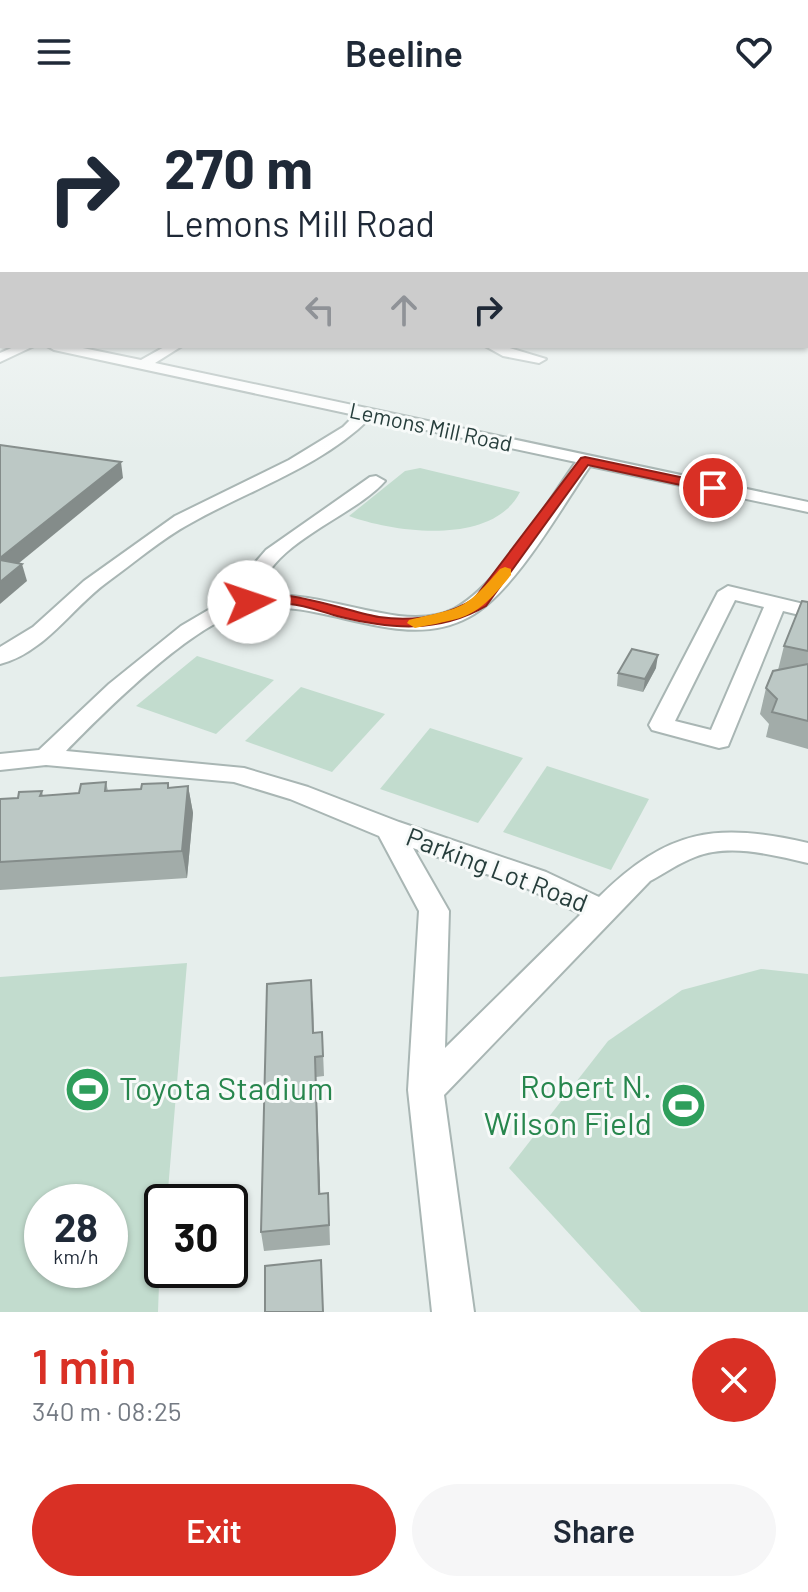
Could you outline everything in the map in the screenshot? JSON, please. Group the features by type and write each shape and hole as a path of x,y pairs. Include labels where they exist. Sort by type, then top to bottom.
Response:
{"street":[{"path":"0,358 22,348"},
{"name":"Lemons Mill Road","path":"63,348 808,507"},
{"path":"143,365 172,348"},
{"path":"497,348 539,359"},
{"path":"0,657 41,632 91,585 182,520 295,464 349,430 366,413"},
{"path":"46,757 103,698 215,613 249,602 291,600 381,622 402,624 460,614 480,602 498,581 585,461"},
{"path":"249,602 251,579 273,554 376,481"},
{"path":"776,603 719,740 661,725 728,592 776,603 808,611"},
{"name":"Parking Lot Road","path":"0,762 46,757 235,774 299,793 389,829 536,880 603,912"},
{"path":"389,829 434,911 426,1090 453,1312"},
{"name":"Parking Lot Road","path":"426,1090 640,874 684,850 710,843 738,842 808,853"}],"green space":[{"path":"420,468 520,492 507,509 488,521 466,528 416,530 349,516 405,471"},
{"path":"197,656 274,680 216,734 136,706"},
{"path":"301,687 385,714 332,772 245,741"},
{"path":"430,728 523,758 478,823 380,789"},
{"path":"547,766 649,799 611,870 503,832"},
{"name":"Toyota Stadium","path":"187,963 169,1184 144,1184 144,1288 159,1288 158,1312 0,1312 0,977"},
{"name":"Robert N. Wilson Field","path":"761,969 808,974 808,1312 641,1312 509,1168 608,1041 682,990"}],"building":[{"path":"0,445 121,462 0,558"},
{"path":"0,560 22,564 0,582"},
{"path":"802,601 808,602 808,651 784,646"},
{"path":"632,649 658,655 645,679 618,673"},
{"path":"808,664 808,721 772,712 777,699 766,688 773,671"},
{"path":"106,782 105,791 141,789 142,784 168,783 168,788 188,786 182,851 0,862 0,799 18,798 19,792 42,791 40,796 79,793 81,784"},
{"path":"311,980 313,1033 322,1032 323,1056 315,1057 319,1194 328,1193 329,1225 261,1232 267,984"},
{"path":"321,1260 323,1312 265,1312 265,1266"}],"slow traffic":[{"path":"415,623 460,614 480,602 505,572"}],"place":[{"name":"Toyota Stadium","path":"88,1089"},
{"name":"Robert N. Wilson Field","path":"683,1105"}],"route":[{"path":"249,602 291,600 381,622 431,622 460,614 480,602 585,461 713,488"}]}
